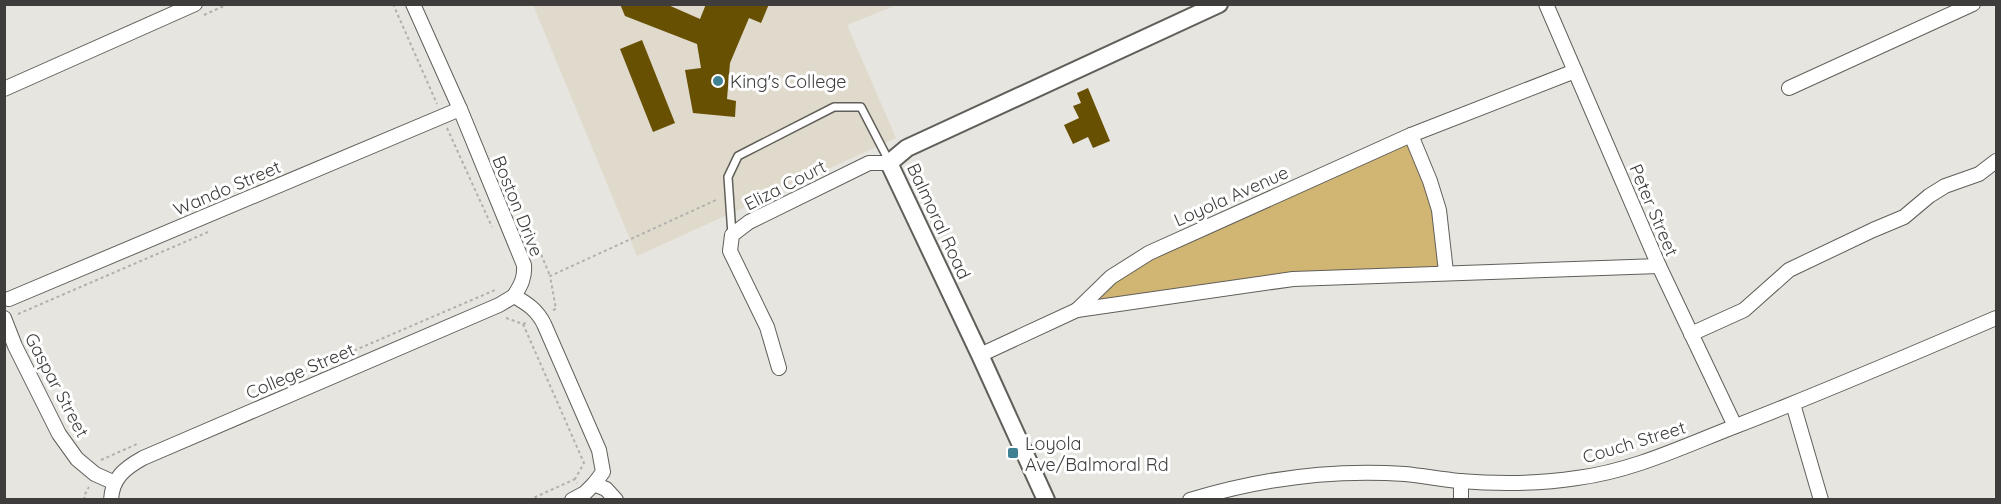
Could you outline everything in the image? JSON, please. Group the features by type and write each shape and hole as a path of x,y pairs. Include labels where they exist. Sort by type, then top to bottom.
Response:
{"street":[{"path":"4,89 195,4"},
{"name":"Boston Drive","path":"413,4 460,110 522,262 524,275 514,296"},
{"name":"Balmoral Road","path":"1046,500 889,162 907,148 1220,4"},
{"name":"Peter Street","path":"1546,4 1659,266 1735,426"},
{"path":"1789,88 1973,4"},
{"name":"Loyola Avenue","path":"1077,310 1112,277 1149,253 1412,135 1575,71"},
{"name":"Wando Street","path":"7,295 460,110"},
{"path":"1412,135 1430,181 1438,210 1446,272"},
{"path":"1691,334 1744,310 1789,270 1904,217 1945,186 1979,174 1996,161"},
{"name":"Eliza Court","path":"732,235 749,222 869,164 889,162"},
{"path":"732,235 730,251 767,327 779,368"},
{"name":"Loyola Avenue","path":"980,355 1077,310 1293,279 1659,266"},
{"name":"Gaspar Street","path":"7,295 4,317 15,346 59,434 77,459 112,492"},
{"path":"514,296 528,303 540,316 599,450 603,472 594,484 577,497"},
{"name":"College Street","path":"112,492 127,467 143,458 499,305 514,296"},
{"name":"Couch Street","path":"1190,500 1273,479 1337,474 1403,474 1461,481 1547,482 1619,470 1793,404 1996,318"},
{"path":"1793,404 1821,500"},
{"path":"1461,481 1461,500"},
{"path":"594,484 606,489 616,500"}],"lane":[{"path":"732,235 728,177 738,156 834,107 861,107 889,162"}],"path":[{"path":"393,4 496,236"},
{"path":"550,276 729,194"},
{"path":"522,262 541,254 550,276 556,309 540,316"},
{"path":"285,380 499,288"},
{"path":"523,324 584,463 575,479 577,497"},
{"path":"95,474 100,460 144,441"},
{"path":"529,500 575,479"}],"shaded area":[{"name":"King's College","path":"533,5 897,5 847,25 896,138 637,256"},
{"path":"1411,135 1430,181 1446,272 1293,279 1077,310 1111,277"}],"building":[{"name":"King's College","path":"620,4 666,4 700,19 706,4 769,4 761,23 749,18 730,63 727,99 736,101 735,117 693,113 685,70 701,68 697,44 625,16"},
{"path":"642,40 675,123 653,132 620,49"},
{"path":"1088,88 1110,141 1093,148 1088,137 1073,144 1064,125 1079,118 1073,106 1081,103 1077,93"}],"place":[{"name":"King's College","path":"718,81"},
{"name":"Loyola Ave/Balmoral Rd","path":"1013,453"}]}
